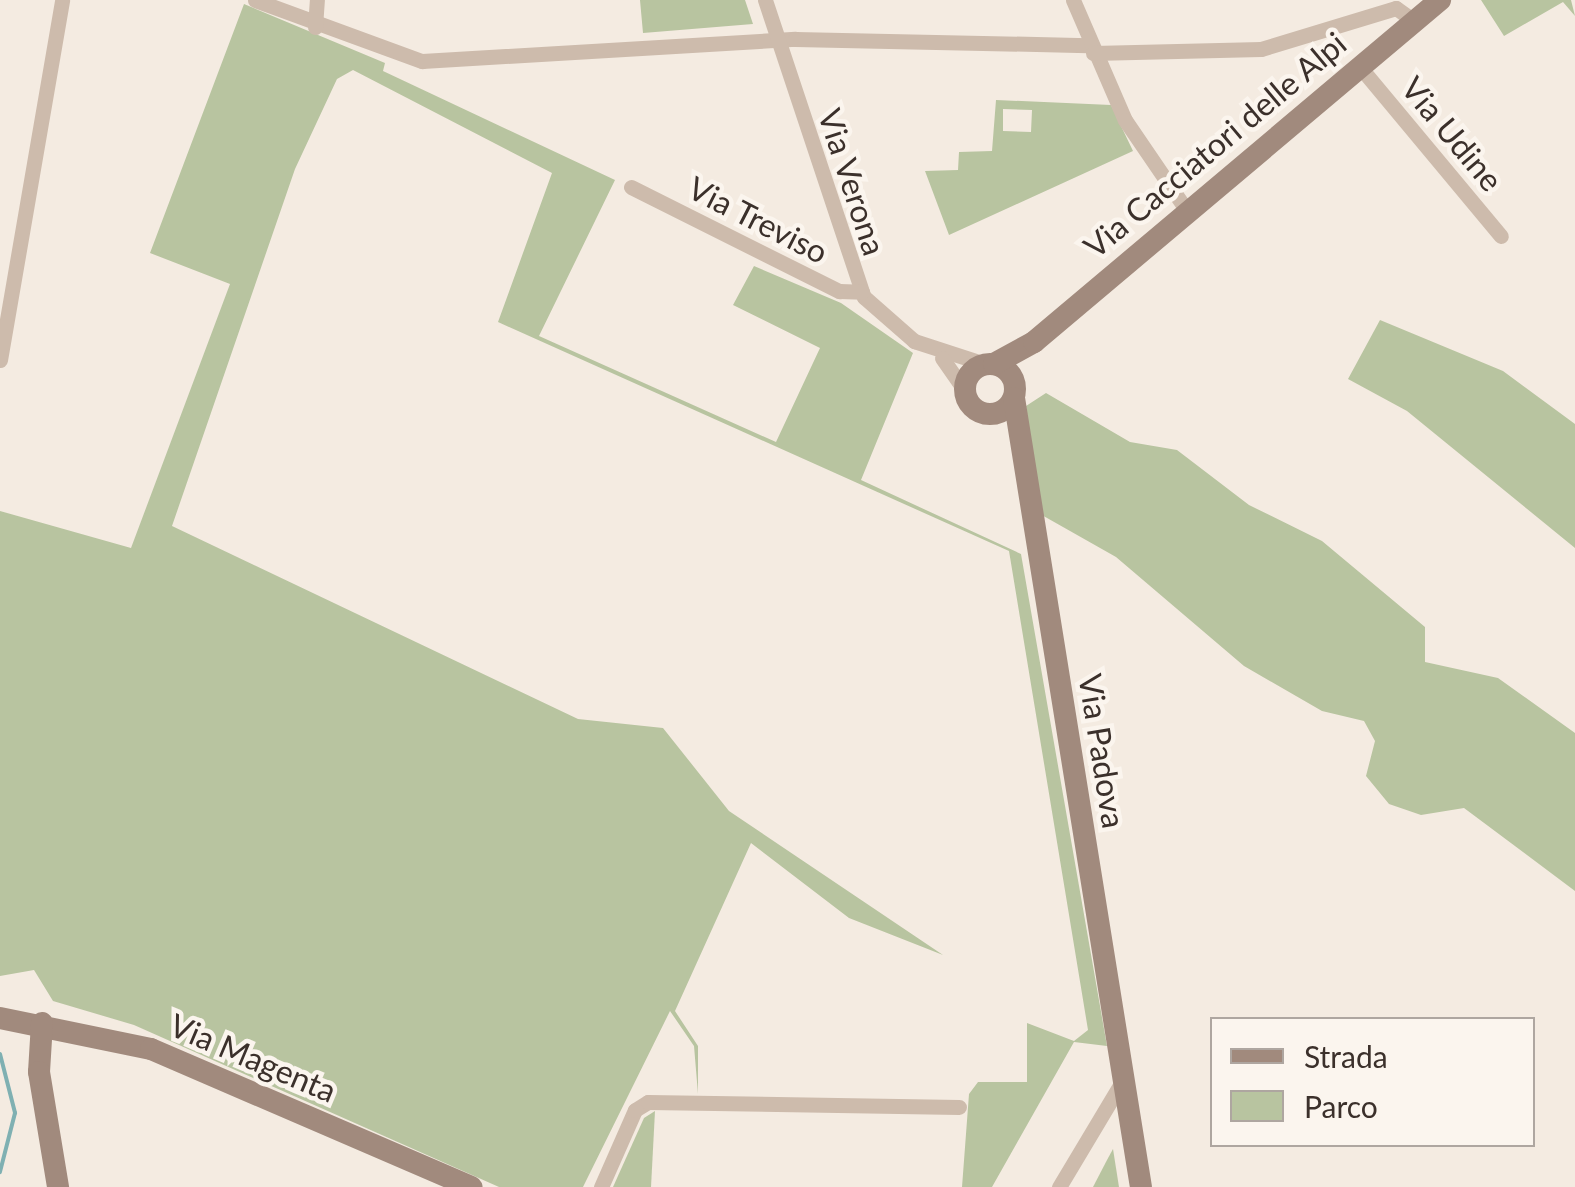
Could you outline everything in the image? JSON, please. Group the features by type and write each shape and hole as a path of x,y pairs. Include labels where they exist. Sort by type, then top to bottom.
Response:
{"street":[{"path":"0,360 62,0"},
{"path":"255,0 315,27 432,62 778,41 1261,49 1396,8 1414,22"},
{"path":"315,27 317,0"},
{"name":"Via Verona","path":"765,0 862,292 892,327 931,350 990,364"},
{"path":"1073,0 1090,49 1188,212"},
{"name":"Via Cacciatori delle Alpi","path":"965,391 990,364 1034,342 1440,0"},
{"name":"Via Udine","path":"1360,67 1501,236"},
{"name":"Via Treviso","path":"630,187 839,291 862,292"},
{"name":"Via Cacciatori delle Alpi","path":"1015,392 1034,342"},
{"name":"Via Verona","path":"931,350 965,391"},
{"path":"981,412 1002,412 1015,392 990,364"},
{"path":"965,391 1019,455"},
{"name":"Via Padova","path":"1015,392 1019,455 1141,1187"},
{"name":"Via Magenta","path":"0,1018 42,1022 151,1050 472,1187"},
{"path":"42,1022 40,1072 58,1187"},
{"path":"1059,1187 1121,1069"},
{"path":"602,1187 635,1110 648,1102 959,1107"}],"green space":[{"path":"640,0 745,0 753,24 643,33"},
{"path":"1481,0 1571,0 1575,16 1563,2 1504,36"},
{"path":"244,4 385,63 383,71 615,180 539,336 776,442 820,348 733,305 754,266 841,303 913,353 861,480 1021,554 1107,1046 1074,1042 992,1187 962,1187 969,1094 978,1082 1027,1082 1027,1023 1074,1041 1088,1030 1009,551 498,322 552,173 353,70 337,79 295,169 172,526 578,719 663,728 729,811 943,955 849,918 751,843 675,1011 698,1046 698,1094 694,1046 670,1011 583,1187 499,1187 134,1025 53,1001 34,970 0,976 0,511 131,548 230,284 150,253"},
{"path":"996,100 1111,105 1133,151 949,235 925,171 958,170 959,152 992,151","holes":["1003,109 1032,110 1031,132 1003,131"]},
{"path":"1380,320 1503,371 1575,424 1575,548 1407,411 1348,379"},
{"path":"1046,393 1130,442 1177,450 1249,505 1322,541 1425,627 1425,662 1498,678 1575,733 1575,891 1464,808 1421,815 1389,804 1366,776 1375,741 1364,721 1322,711 1244,666 1116,557 1040,514 1026,406"},
{"path":"655,1111 651,1187 613,1187 644,1118"},
{"path":"1113,1149 1119,1187 1093,1187 1107,1160"}],"waterway":[{"path":"0,1054 15,1113 0,1172"}]}
